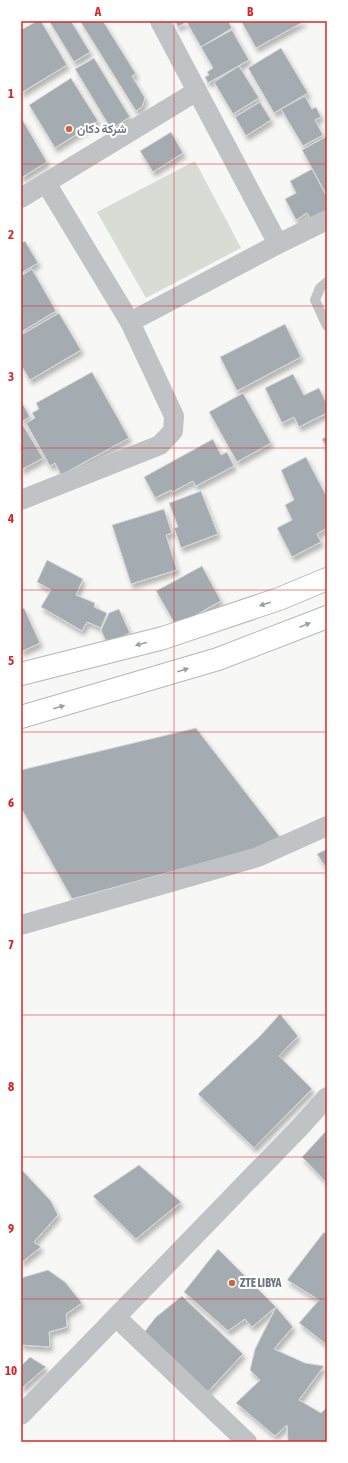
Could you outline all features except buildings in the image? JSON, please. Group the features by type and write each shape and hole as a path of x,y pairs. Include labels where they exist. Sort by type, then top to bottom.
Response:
{"main road":[{"path":"21,674 163,638 279,599 327,579"},
{"path":"21,717 218,659 327,617"}],"street":[{"path":"160,21 278,244"},
{"path":"21,198 197,91"},
{"path":"21,500 160,445 173,431 174,416 130,322 46,183"},
{"path":"130,322 278,244 327,220"},
{"path":"21,925 258,857 327,826"},
{"path":"21,1415 117,1318 301,1126 327,1096"},
{"path":"117,1318 246,1442"}],"lane":[{"path":"327,282 320,288 315,300 327,326"}],"shaded area":[{"path":"195,161 241,248 146,298 97,212"}],"place":[{"name":"شركة دكان","path":"69,129"},
{"name":"ZTE LIBYA","path":"232,1283"}]}
